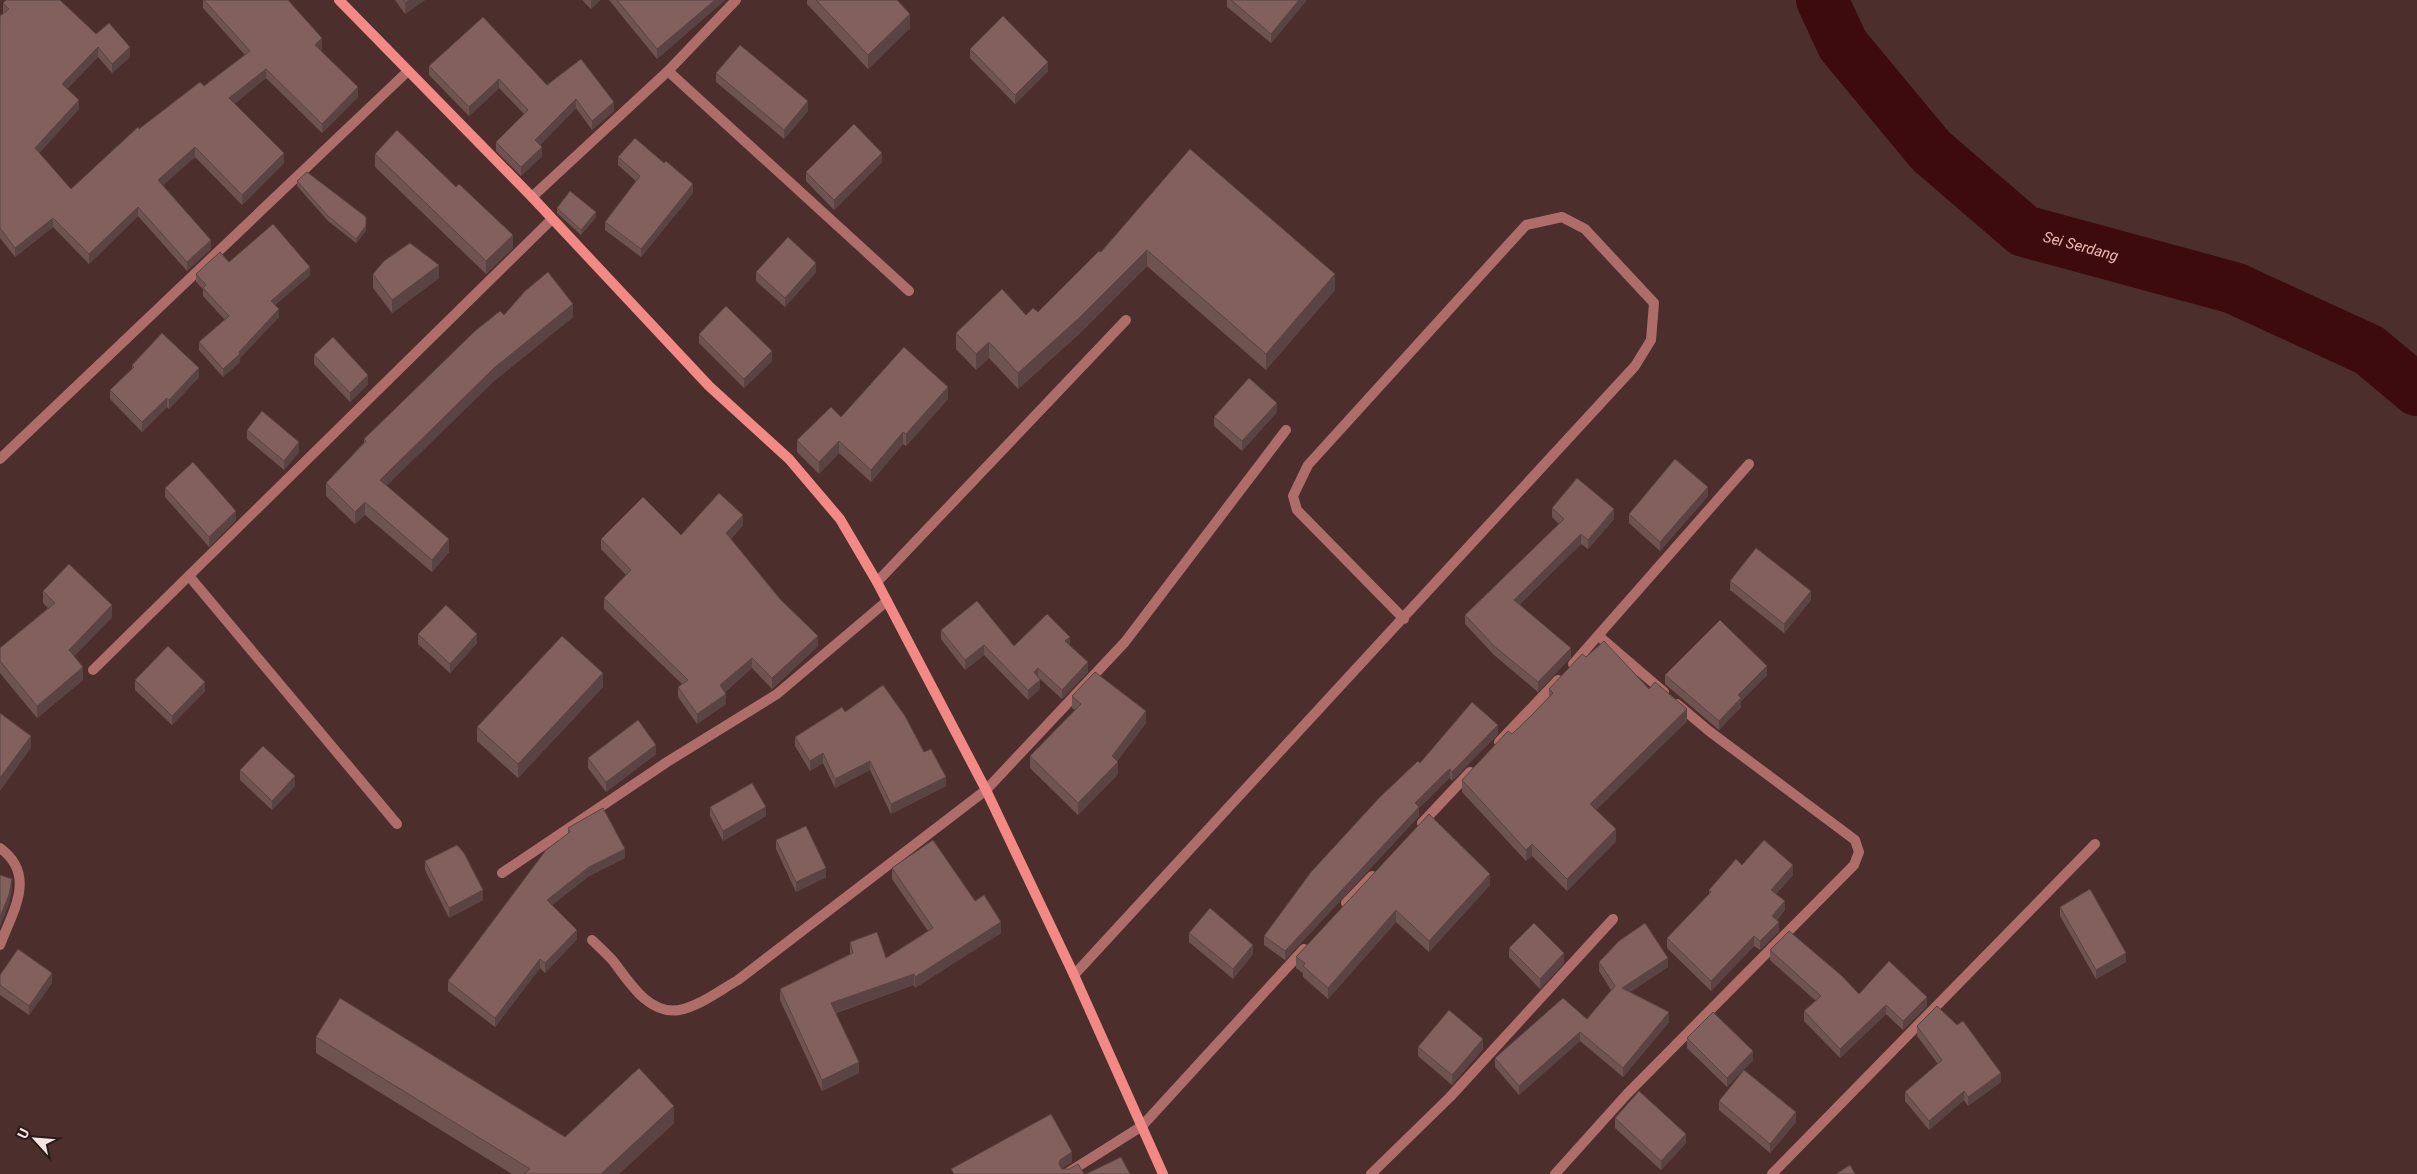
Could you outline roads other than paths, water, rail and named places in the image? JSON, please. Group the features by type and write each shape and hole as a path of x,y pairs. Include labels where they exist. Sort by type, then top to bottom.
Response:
{"main road":[{"path":"338,0 532,198 709,386 789,458 840,519 877,582 986,790 1074,975 1163,1174"}],"street":[{"path":"532,198 668,71 736,0"},
{"path":"0,459 408,71"},
{"path":"668,71 909,291"},
{"path":"1074,975 1404,619 1634,366 1651,340 1654,303 1585,229 1562,217 1526,225 1308,465 1293,496 1297,510 1404,619"},
{"path":"93,670 551,220"},
{"path":"877,582 1126,320"},
{"path":"592,940 612,960 634,991 664,1010 679,1010 697,1003 738,980 986,790 1125,642 1286,430"},
{"path":"1492,749 1600,637 1749,464"},
{"path":"189,576 397,824"},
{"path":"502,872 674,757 777,694 887,601"},
{"path":"1554,1174 1627,1094 1854,865 1859,852 1855,840 1709,731 1600,637"},
{"path":"1412,834 1479,764"},
{"path":"1772,1174 2095,844"},
{"path":"0,848 10,855 21,875 20,893 0,945"},
{"path":"1338,912 1378,869"},
{"path":"1371,1174 1450,1096 1613,919"},
{"path":"1066,1174 1142,1126 1311,942"}],"waterway":[{"name":"Sei Serdang","path":"1822,0 1843,45 1931,151 2024,231 2234,288 2369,350 2417,390"}]}
